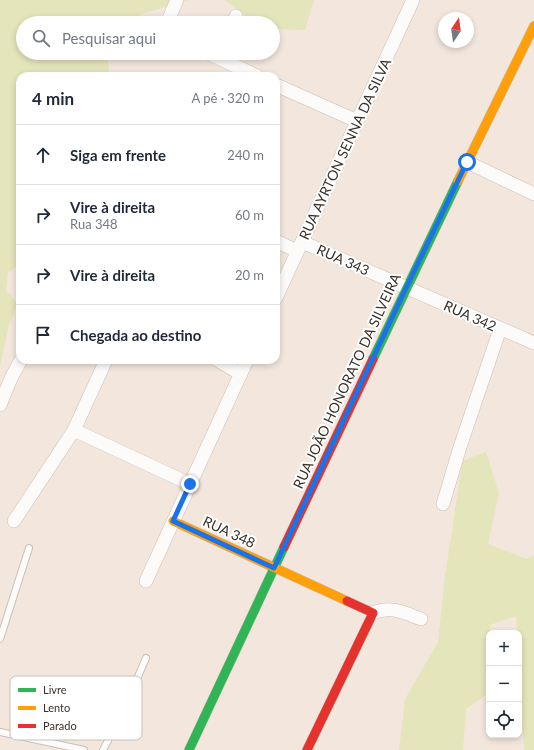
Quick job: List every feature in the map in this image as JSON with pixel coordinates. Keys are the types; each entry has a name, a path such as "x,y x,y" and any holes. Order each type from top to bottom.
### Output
{"main road":[{"name":"RUA JOÃO HONORATO DA SILVEIRA","path":"189,750 406,288 534,26"},
{"name":"RUA 348","path":"173,521 374,612"},
{"path":"307,750 374,612"}],"street":[{"path":"170,16 177,0"},
{"name":"RUA AYRTON SENNA DA SILVA","path":"280,290 413,0"},
{"path":"226,60 249,72"},
{"path":"280,87 357,121"},
{"path":"467,162 534,194"},
{"name":"RUA 343","path":"280,242 300,247 406,288"},
{"name":"RUA 342","path":"406,288 534,343"},
{"path":"443,504 460,447 500,329"},
{"path":"0,405 19,364"},
{"path":"14,521 74,430 104,364"},
{"path":"224,364 241,374"},
{"path":"146,580 245,364"},
{"path":"74,430 190,484"},
{"path":"374,612 388,609 421,619"}],"lane":[{"path":"0,639 29,548"},
{"path":"138,676 146,658"},
{"path":"0,732 10,734"},
{"path":"37,740 84,750"},
{"path":"103,750 108,740"}],"green space":[{"path":"0,0 188,0 138,16 16,16 16,60 109,60 109,72 16,72 16,267 8,272 6,290 16,302 16,309 9,325 0,366"},
{"path":"225,0 314,0 305,30 280,29 280,16 246,16"},
{"path":"486,452 499,493 488,544 527,559 534,555 534,750 524,750 522,716 522,630 517,630 516,616 490,625 491,630 486,630 486,695 466,709 463,750 399,750 405,699 438,642 445,575 462,461"}],"traffic: fast":[{"path":"373,359 458,181"},
{"path":"189,750 284,547"}],"traffic: slow":[{"path":"458,181 534,26"},
{"path":"173,521 347,601"}],"traffic: jam":[{"path":"284,547 373,359"},
{"path":"307,750 373,613 347,601"}],"route":[{"path":"190,484 173,521 274,568 467,162"}]}
